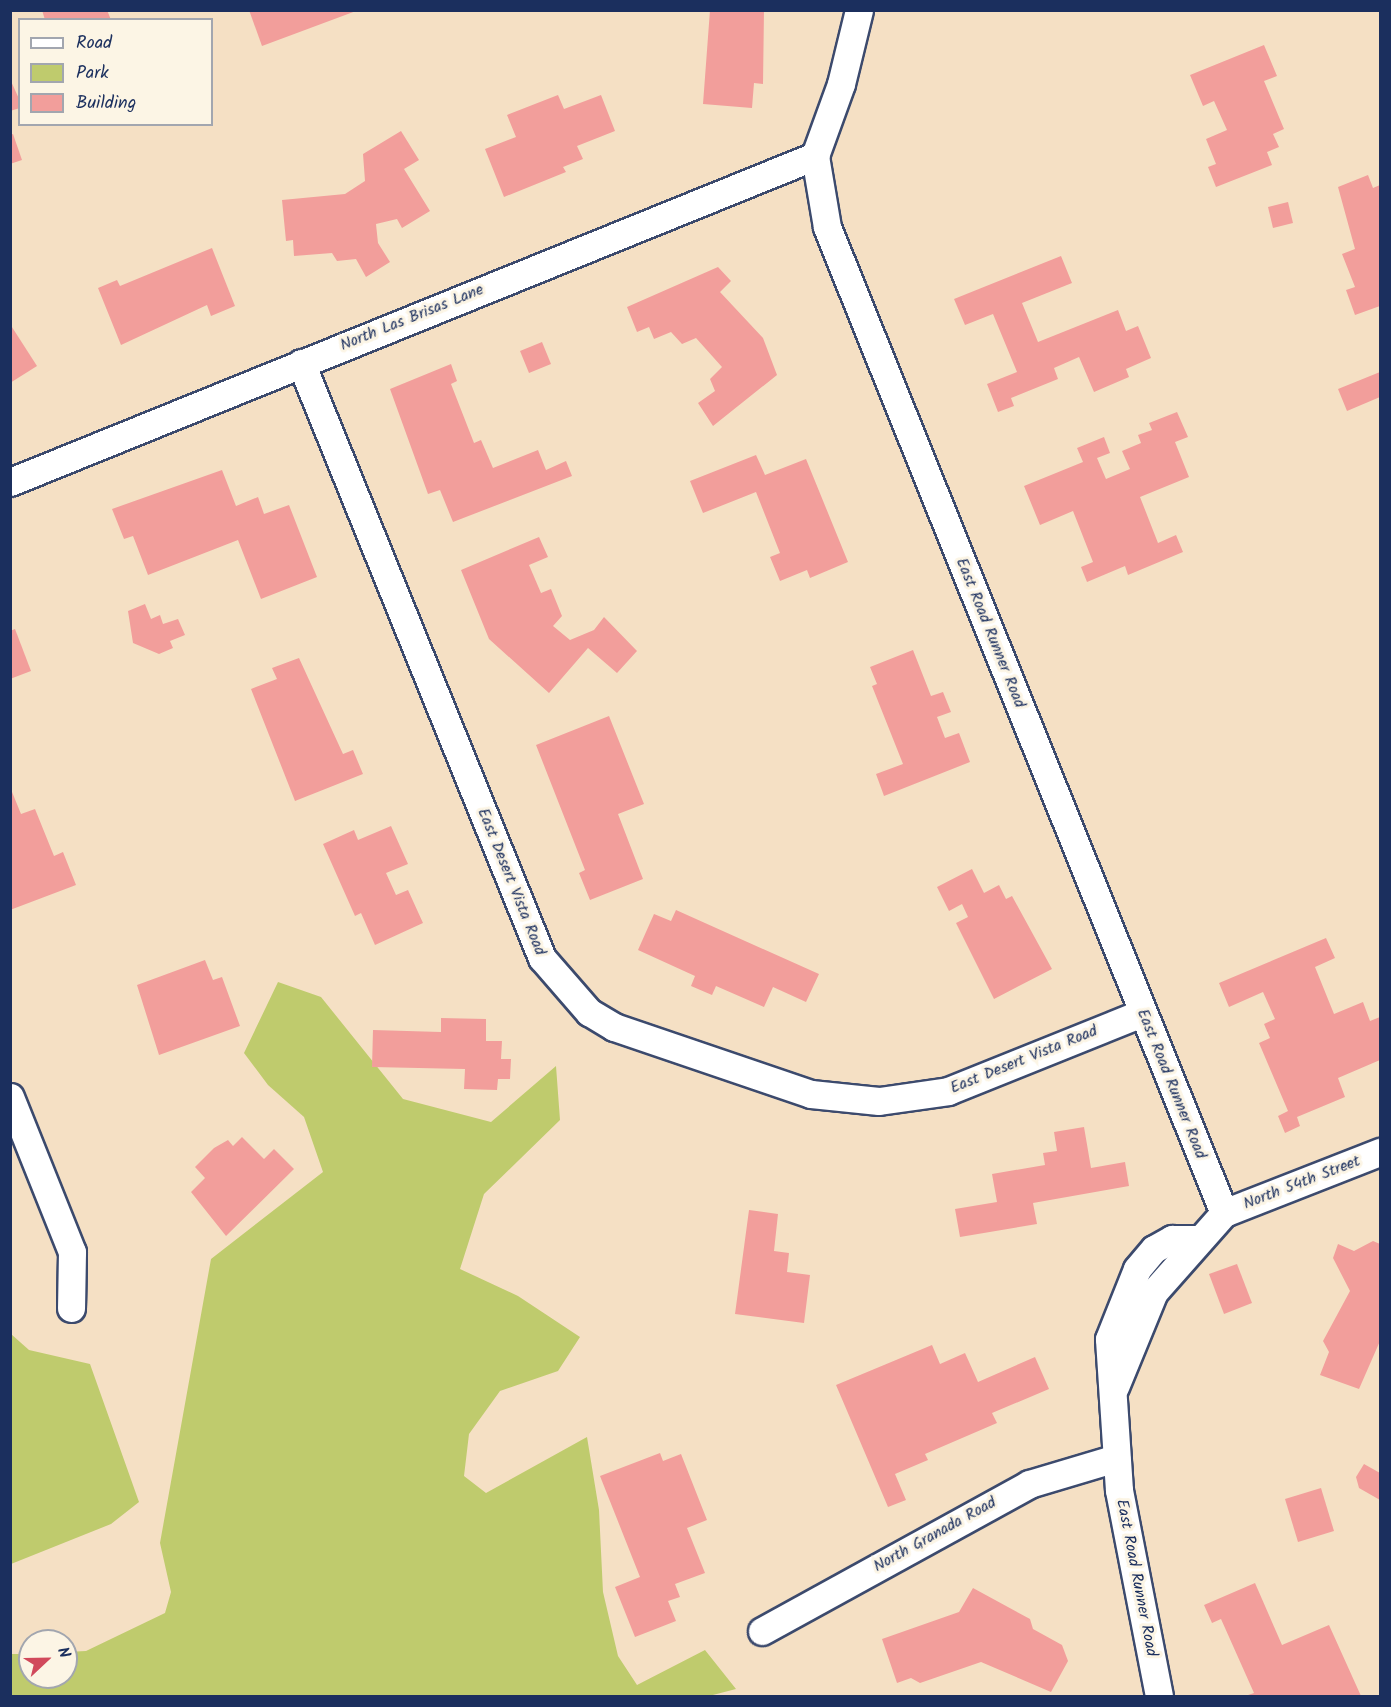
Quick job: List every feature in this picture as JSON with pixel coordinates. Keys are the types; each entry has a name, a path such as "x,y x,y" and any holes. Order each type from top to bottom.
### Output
{"street":[{"name":"East Road Runner Road","path":"859,10 841,84 815,156 827,227 1224,1213 1198,1239 1172,1239 1137,1269 1109,1339 1107,1366 1115,1387 1116,1458 1159,1696"},
{"name":"North Las Brisas Lane","path":"10,482 815,156"},
{"name":"East Desert Vista Road","path":"301,363 542,958 589,1012 614,1028 811,1094 879,1101 948,1091 1142,1012"},
{"path":"10,1097 72,1252 71,1308"},
{"name":"North 54th Street","path":"1224,1213 1380,1152"},
{"name":"North Granada Road","path":"762,1630 1029,1484 1116,1458"}],"green space":[{"path":"278,982 321,997 403,1099 491,1122 556,1066 560,1120 484,1194 460,1269 518,1296 580,1337 558,1371 500,1391 469,1434 464,1476 486,1493 587,1437 599,1510 603,1592 618,1656 637,1685 705,1650 736,1689 709,1696 11,1696 10,1654 18,1654 18,1689 78,1689 78,1651 86,1651 165,1613 171,1592 160,1543 211,1259 323,1172 304,1117 268,1085 244,1053"},
{"path":"11,1334 29,1350 90,1364 139,1502 111,1524 11,1564"}],"building":[{"path":"42,10 107,10 110,18 44,18"},
{"path":"249,10 356,10 356,11 262,46"},
{"path":"710,10 764,10 763,84 754,83 752,108 703,104"},
{"path":"1264,45 1277,76 1264,81 1284,129 1273,134 1279,147 1267,152 1272,165 1216,187 1208,167 1216,164 1206,139 1227,130 1214,101 1203,106 1190,75"},
{"path":"10,79 18,97 18,109 10,111"},
{"path":"558,95 564,109 601,95 615,131 577,146 583,159 563,167 566,172 504,197 485,149 516,137 507,115"},
{"path":"401,131 419,160 404,169 430,211 402,228 397,219 376,224 378,243 390,262 366,277 356,259 337,261 332,253 294,256 293,240 286,241 282,200 345,194 365,181 363,154"},
{"path":"13,134 22,160 10,164 10,135"},
{"path":"1368,175 1373,188 1380,185 1380,306 1355,315 1346,290 1355,287 1342,254 1355,249 1338,187"},
{"path":"1288,202 1293,223 1273,228 1268,207"},
{"path":"212,248 235,306 211,316 207,305 121,345 98,288 117,280 120,286"},
{"path":"1061,256 1072,283 1022,303 1038,342 1118,310 1126,331 1138,326 1151,358 1126,369 1129,377 1094,392 1079,357 1054,368 1058,379 1011,398 1014,406 998,412 987,384 1017,372 993,314 965,325 954,299"},
{"path":"718,267 731,281 720,292 763,338 777,375 713,426 698,403 715,391 710,379 722,367 696,338 682,344 671,332 654,339 649,327 637,332 627,307"},
{"path":"10,324 37,366 10,383"},
{"path":"542,342 551,364 529,373 520,351"},
{"path":"451,364 457,381 451,384 474,443 481,440 493,468 538,450 546,470 566,461 572,476 453,522 440,490 428,494 390,389"},
{"path":"1380,372 1380,397 1347,411 1338,389"},
{"path":"1177,412 1188,437 1175,442 1189,477 1140,497 1158,543 1176,535 1183,552 1128,575 1125,566 1087,582 1081,567 1093,562 1073,511 1040,525 1024,486 1083,462 1077,448 1104,437 1110,453 1097,458 1106,479 1130,469 1122,451 1141,443 1138,435 1152,430 1149,423"},
{"path":"756,455 765,475 806,459 848,562 810,578 807,570 780,581 770,557 780,553 756,492 703,513 690,481"},
{"path":"222,470 236,506 258,497 264,514 289,505 317,577 261,599 238,540 148,575 133,536 124,539 112,509"},
{"path":"539,537 548,557 529,565 541,593 551,589 562,616 553,626 570,640 594,630 604,617 637,651 617,673 588,648 549,693 489,639 461,570"},
{"path":"145,604 151,619 160,615 163,624 178,619 185,635 170,641 173,648 159,654 133,643 128,611"},
{"path":"15,629 31,671 10,679 10,631"},
{"path":"913,650 931,696 943,692 951,712 937,717 945,738 959,733 970,762 884,796 876,774 903,764 872,686 877,684 870,667"},
{"path":"299,658 343,754 353,750 363,774 295,801 251,689 277,679 272,668"},
{"path":"609,716 644,804 618,814 643,879 590,900 579,873 585,870 536,745"},
{"path":"10,787 21,814 35,809 54,856 63,852 76,885 10,910"},
{"path":"391,826 408,864 386,873 396,895 408,890 423,923 375,945 361,913 355,916 323,844 354,830 358,840"},
{"path":"972,869 984,893 999,885 1006,899 1012,896 1052,969 994,999 956,923 968,917 962,904 949,911 937,887"},
{"path":"676,910 819,974 806,1002 773,987 764,1007 716,986 712,995 691,986 695,976 638,950 654,914 671,921"},
{"path":"1326,938 1335,958 1315,967 1334,1014 1363,1002 1370,1021 1380,1017 1380,1060 1338,1078 1345,1097 1297,1117 1300,1126 1285,1133 1278,1116 1288,1111 1259,1043 1270,1038 1264,1024 1275,1019 1263,992 1229,1007 1219,983"},
{"path":"205,960 213,980 222,977 240,1026 159,1055 137,985"},
{"path":"441,1018 486,1019 486,1041 502,1041 501,1059 511,1059 510,1079 498,1079 497,1090 464,1089 465,1069 372,1067 373,1030 441,1032"},
{"path":"1084,1127 1091,1168 1125,1162 1129,1186 1033,1203 1037,1224 960,1237 955,1209 997,1202 992,1174 1045,1165 1043,1153 1057,1151 1054,1132"},
{"path":"242,1137 264,1159 274,1149 294,1169 226,1236 191,1192 205,1178 195,1167 214,1148 228,1140 233,1146"},
{"path":"749,1210 778,1214 774,1251 789,1253 787,1272 810,1275 804,1323 735,1314"},
{"path":"1373,1241 1380,1244 1380,1341 1359,1389 1320,1375 1329,1352 1323,1341 1350,1291 1333,1258 1338,1244 1354,1251"},
{"path":"1237,1264 1252,1303 1224,1314 1209,1274"},
{"path":"932,1345 940,1364 965,1353 978,1382 1035,1357 1049,1389 992,1413 997,1423 925,1454 928,1460 895,1474 906,1500 888,1507 836,1385"},
{"path":"660,1453 663,1461 681,1454 707,1520 687,1528 705,1573 675,1584 680,1597 668,1601 676,1621 635,1637 615,1587 640,1577 600,1476"},
{"path":"1364,1464 1380,1473 1380,1500 1359,1488 1356,1477"},
{"path":"1321,1488 1334,1531 1298,1542 1285,1499"},
{"path":"1255,1583 1282,1645 1329,1625 1361,1696 1245,1696 1254,1693 1221,1619 1212,1623 1204,1605"},
{"path":"973,1588 1030,1619 1033,1629 1062,1645 1068,1661 1051,1692 981,1662 920,1683 911,1678 897,1683 882,1639 959,1612"}]}
